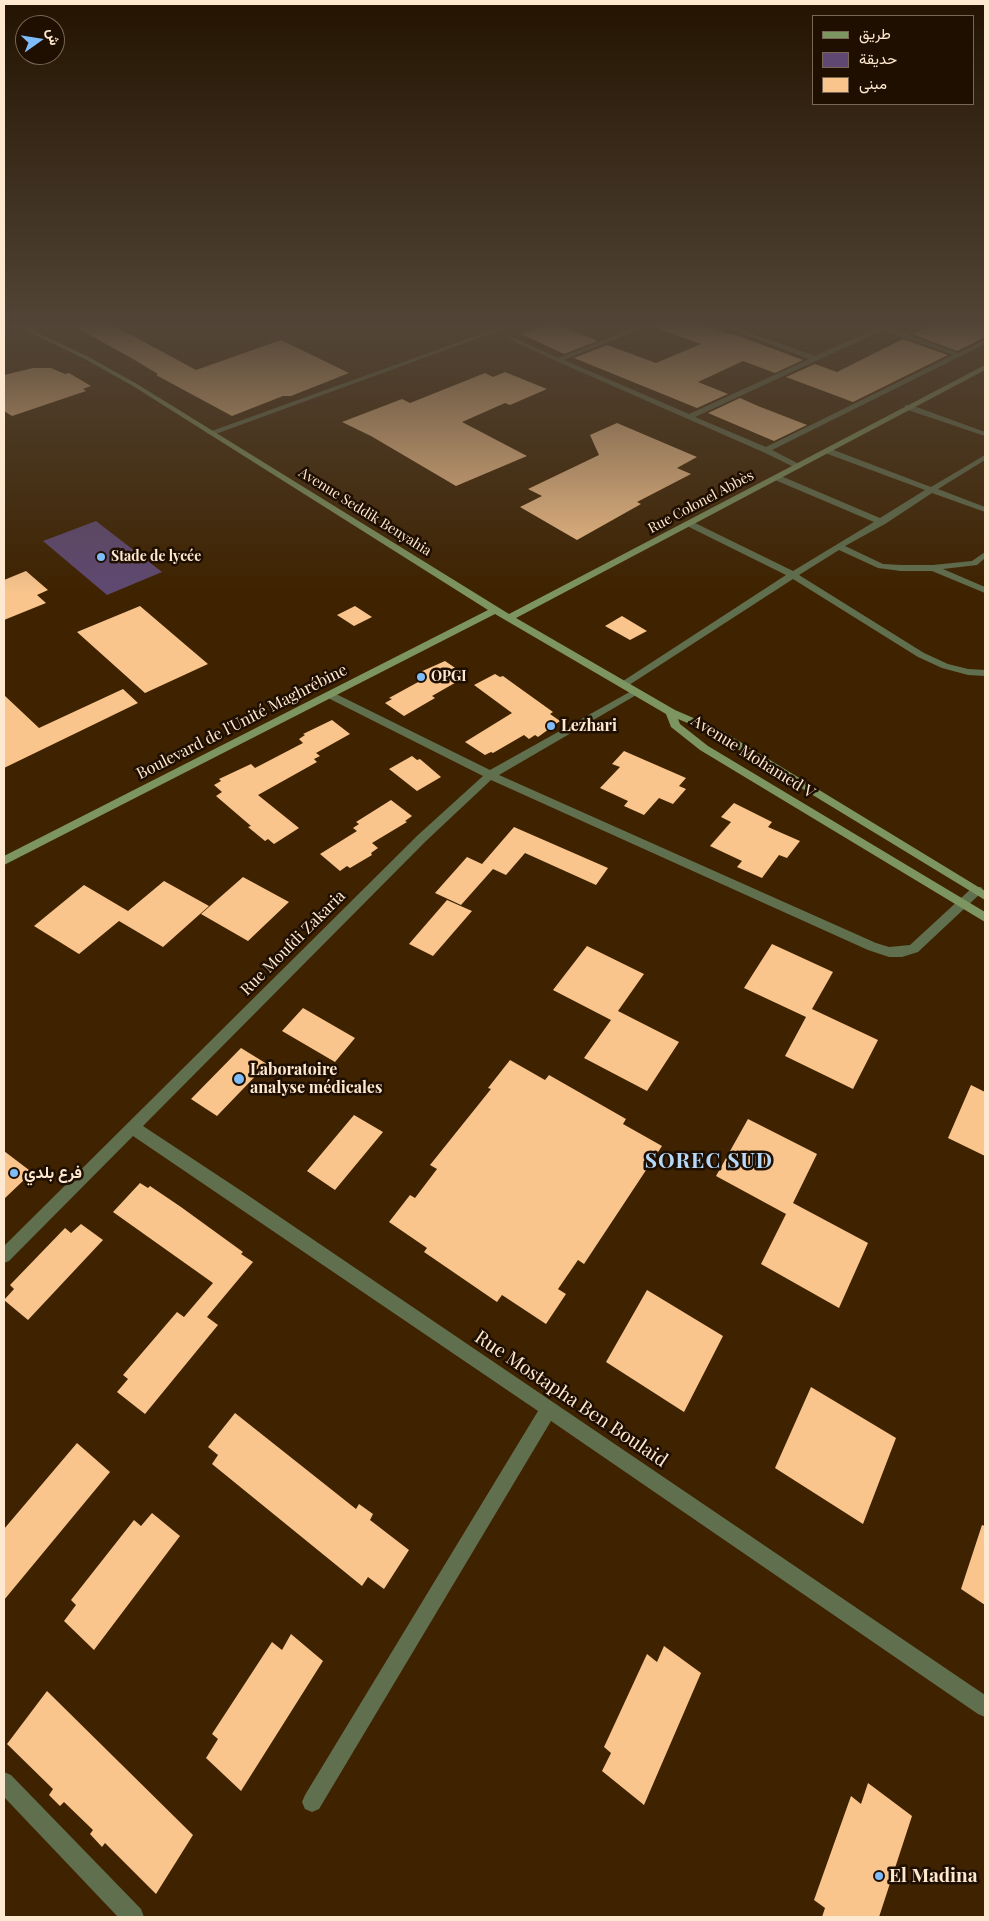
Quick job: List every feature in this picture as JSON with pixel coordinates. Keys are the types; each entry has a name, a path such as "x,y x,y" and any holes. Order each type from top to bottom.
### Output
{"street":[{"name":"Avenue Seddik Benyahia","path":"180,415 494,610 671,712"},
{"path":"210,433 261,415"},
{"path":"687,415 766,450 798,467"},
{"path":"766,450 837,415"},
{"name":"Rue Colonel Abbès","path":"509,618 778,478 894,415"},
{"path":"930,415 985,434"},
{"path":"828,451 985,510"},
{"path":"623,685 793,575 933,491 985,457"},
{"path":"778,478 882,522"},
{"path":"690,524 793,575 921,655 945,666 968,672 985,673"},
{"path":"840,547 881,566 933,568 985,564"},
{"path":"974,564 985,554"},
{"path":"933,568 985,590"},
{"name":"Boulevard de l'Unité Maghrébine","path":"4,860 494,610"},
{"name":"Rue Moufdi Zakaria","path":"4,1256 422,838 490,774 635,692"},
{"path":"330,695 490,774 872,947 896,952 914,949 963,904 981,893"},
{"name":"Avenue Mohamed V","path":"671,712 715,732 981,893"},
{"name":"Avenue Mohamed V","path":"671,712 675,726 704,748 985,918"},
{"name":"Rue Mostapha Ben Boulaid","path":"132,1127 241,1199 985,1707"},
{"path":"312,1802 548,1410"},
{"path":"4,1782 133,1917"}],"green space":[{"name":"Stade de lycée","path":"96,521 162,572 107,595 43,541"}],"building":[{"path":"361,415 479,415 462,422 527,456 456,486 371,436 342,422"},
{"path":"712,415 780,415 807,425 774,441"},
{"path":"617,423 697,457 677,468 691,474 637,502 641,504 577,540 520,507 542,496 528,489 599,455 590,435"},
{"path":"26,571 48,590 37,595 46,603 4,620 4,580"},
{"path":"140,606 208,664 145,693 77,632"},
{"path":"355,606 372,617 354,626 337,615"},
{"path":"622,616 647,631 630,640 605,626"},
{"path":"445,661 467,676 432,696 435,698 404,716 385,703 392,699 389,698 420,681 415,678 420,674 418,673"},
{"path":"495,674 500,677 503,676 553,712 550,714 560,721 538,737 535,735 529,739 524,735 493,753 485,755 465,742 512,713 474,685"},
{"path":"123,689 138,703 4,768 4,695 39,728"},
{"path":"332,720 350,734 316,753 320,756 314,759 317,762 258,795 299,828 274,844 268,839 265,841 248,827 251,826 216,796 222,792 214,785 221,781 219,779 251,764 255,768 303,743 299,739 305,735 303,734"},
{"path":"624,751 686,778 679,786 686,789 673,804 659,798 644,815 624,806 628,801 600,788 620,767 612,764"},
{"path":"412,756 417,760 420,759 441,777 417,791 389,769"},
{"path":"391,800 412,816 405,821 407,822 372,843 378,848 371,853 372,855 350,868 347,866 340,871 320,854 357,831 353,828 359,824 356,822"},
{"path":"734,803 772,822 768,827 800,841 787,858 779,855 762,878 737,867 742,861 710,846 731,822 721,817"},
{"path":"514,827 608,868 596,885 525,853 506,875 493,869 461,905 435,893 467,857 482,864"},
{"path":"243,877 289,902 248,941 201,914"},
{"path":"164,881 209,906 163,947 119,921 79,954 34,926 84,885 128,911"},
{"path":"447,900 472,911 433,956 409,944"},
{"path":"772,944 833,972 812,1009 878,1040 853,1089 785,1056 806,1017 744,988"},
{"path":"587,946 644,974 618,1011 679,1042 647,1091 584,1058 611,1020 553,990"},
{"path":"303,1008 355,1038 335,1062 282,1031"},
{"path":"241,1048 267,1064 217,1116 191,1099"},
{"path":"510,1060 545,1080 549,1075 626,1119 623,1124 662,1146 584,1264 578,1260 558,1289 566,1294 546,1324 502,1295 497,1302 424,1252 427,1248 389,1222 410,1195 415,1198 437,1169 430,1165 491,1089 488,1088"},
{"path":"971,1085 985,1092 985,1156 948,1138"},
{"path":"354,1115 383,1132 335,1190 307,1171"},
{"path":"748,1119 817,1154 793,1203 868,1243 839,1308 761,1264 786,1214 716,1176"},
{"name":"فرع بلدي","path":"4,1151 29,1170 22,1176 25,1179 4,1199"},
{"path":"140,1183 148,1188 150,1186 181,1207 243,1252 241,1254 253,1262 207,1317 218,1325 145,1414 117,1392 128,1379 123,1375 177,1312 184,1317 213,1283 113,1212"},
{"path":"81,1224 103,1240 28,1320 4,1300 14,1289 10,1285 65,1228 71,1233"},
{"path":"647,1290 723,1336 684,1412 606,1362"},
{"path":"811,1387 896,1438 863,1524 775,1468"},
{"path":"235,1413 356,1509 359,1504 373,1514 370,1520 409,1550 384,1589 368,1577 362,1586 212,1464 218,1455 208,1447"},
{"path":"77,1443 110,1472 4,1600 4,1529"},
{"path":"152,1513 180,1536 94,1650 64,1621 76,1605 71,1600 134,1520 141,1526"},
{"path":"982,1525 985,1526 985,1605 961,1589"},
{"path":"291,1634 323,1661 241,1791 206,1758 218,1739 212,1734 272,1642 282,1650"},
{"path":"664,1646 701,1673 644,1805 602,1771 611,1753 604,1747 647,1654 657,1662"},
{"path":"47,1691 193,1835 156,1894 105,1843 102,1847 90,1834 93,1830 64,1802 60,1806 49,1795 53,1789 7,1744"},
{"path":"868,1783 912,1816 879,1917 822,1917 825,1908 814,1900 851,1796 861,1804"}],"place":[{"name":"Stade de lycée","path":"101,557"},
{"name":"OPGI","path":"421,677"},
{"name":"Lezhari","path":"551,726"},
{"name":"Laboratoire analyse médicales","path":"239,1079"},
{"name":"فرع بلدي","path":"14,1173"},
{"name":"El Madina","path":"879,1876"}],"district":[{"name":"SOREC SUD","path":"709,1161"}]}
